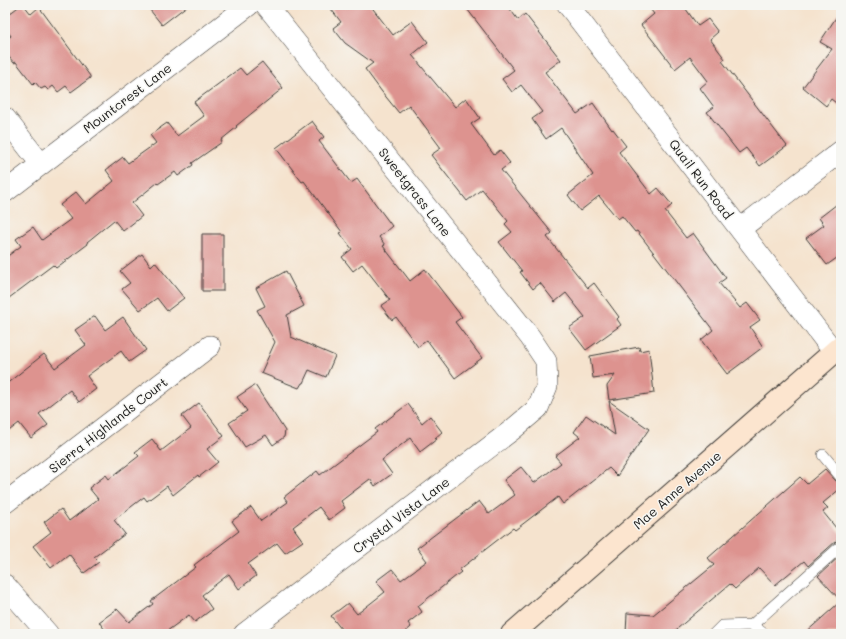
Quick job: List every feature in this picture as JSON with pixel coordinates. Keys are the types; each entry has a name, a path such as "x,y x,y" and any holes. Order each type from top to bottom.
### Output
{"main road":[{"name":"Mae Anne Avenue","path":"512,634 837,349"}],"street":[{"name":"Mountcrest Lane","path":"5,192 249,5"},
{"name":"Sweetgrass Lane","path":"266,5 530,337 546,361 547,386"},
{"name":"Quail Run Road","path":"568,5 740,229 837,349"},
{"path":"5,118 41,164"},
{"path":"740,229 841,151"},
{"name":"Sierra Highlands Court","path":"5,504 210,346"},
{"name":"Crystal Vista Lane","path":"244,634 512,430 538,408 547,386"},
{"path":"5,585 48,634"}],"lane":[{"path":"822,455 841,477"},
{"path":"752,625 841,546"},
{"path":"714,634 722,626 752,625 764,634"}],"building":[{"path":"21,5 24,5 31,14 39,7 90,78 71,92 66,86 58,92 53,86 48,90 45,87 41,89 35,82 33,84 16,62 14,63 5,52 5,41 11,36 5,28 5,17"},
{"path":"146,5 188,5 162,25"},
{"path":"328,5 370,5 393,35 412,21 428,42 412,55 455,107 466,98 480,118 471,124 494,155 500,150 510,163 501,170 552,233 547,237 588,288 594,283 619,317 617,319 621,325 586,350 569,328 585,317 566,293 555,302 540,283 533,289 520,272 522,271 499,242 512,232 505,224 508,221 482,189 467,201 431,155 441,148 409,105 399,113 382,92 365,69 373,63 345,43 333,28 341,22"},
{"path":"464,5 507,5 518,20 525,14 561,60 545,72 577,114 593,103 612,130 613,129 626,146 619,152 651,194 658,188 672,205 665,211 686,238 693,233 726,278 719,283 740,308 747,303 760,320 750,327 763,347 727,374 701,340 713,330 637,231 635,232 622,216 618,219 599,196 580,211 568,195 593,175 561,128 546,139 532,119 542,112 521,85 512,92 502,79 514,70"},
{"path":"647,5 683,5 698,26 708,19 718,32 710,39 725,59 722,61 787,146 760,166 746,148 739,153 707,112 714,107 700,88 708,81 690,57 675,69 641,25 654,14"},
{"path":"841,10 841,107 831,99 826,106 803,87 832,49 820,42"},
{"path":"262,62 283,88 236,126 237,127 221,140 222,142 192,163 193,165 178,176 175,172 158,184 157,183 132,203 142,216 123,231 114,220 87,242 88,244 56,268 53,265 5,301 5,258 21,246 16,239 33,227 42,240 71,219 60,205 76,192 86,204 114,181 106,170 123,157 128,163 156,143 150,135 167,123 177,136 204,116 194,102 240,68 246,75"},
{"path":"312,121 324,137 319,141 351,183 357,179 392,226 379,237 385,245 383,246 410,281 425,269 462,317 455,322 482,358 455,378 427,340 418,347 396,317 392,320 381,306 390,300 362,264 353,271 342,257 352,249 340,233 342,232 304,181 302,182 276,148"},
{"path":"841,201 841,255 827,265 806,238 824,225 819,218"},
{"path":"202,234 223,234 223,291 202,291"},
{"path":"142,254 151,266 155,262 184,298 167,311 157,298 140,310 122,289 130,283 120,271"},
{"path":"286,271 304,306 287,315 291,337 335,356 326,377 309,370 299,388 261,373 275,342 257,310 265,306 256,288"},
{"path":"95,316 105,330 123,317 146,350 129,362 121,351 87,376 96,389 79,402 70,390 39,414 48,425 31,438 19,423 5,434 5,385 44,354 55,368 86,345 75,330"},
{"path":"639,347 640,351 649,349 654,393 609,400 607,386 615,375 593,378 590,356"},
{"path":"255,385 285,431 284,437 273,445 266,435 245,447 229,423 247,411 237,397"},
{"path":"609,401 649,429 617,476 609,468 563,504 558,497 515,530 513,528 459,570 461,572 418,606 422,612 408,623 411,627 403,634 345,634 331,616 348,603 357,614 385,592 376,581 392,569 401,580 427,561 417,548 479,501 489,514 515,495 504,480 521,467 534,483 561,463 555,456 580,437 574,432 586,415 615,435"},
{"path":"199,403 224,436 207,449 218,462 199,477 198,475 173,495 167,486 147,501 144,497 114,520 125,534 94,557 99,562 84,573 69,554 51,568 33,546 51,532 44,522 61,509 69,521 98,499 89,488 106,475 109,479 139,456 135,452 152,439 161,451 191,428 182,416"},
{"path":"408,404 422,423 430,416 442,432 435,438 437,439 420,452 410,438 382,460 392,474 375,486 370,479 341,501 345,508 329,520 319,507 293,527 303,541 285,553 277,543 248,564 256,576 239,589 229,574 202,595 212,609 195,622 189,615 163,634 108,634 99,622 117,609 129,622 153,604 151,601 196,567 194,565 239,531 232,521 251,507 261,521 288,502 284,497 317,471 320,475 377,432 375,429"},
{"path":"825,469 836,481 841,484 841,488 823,503 828,508 823,512 841,534 841,539 836,541 808,566 804,561 775,585 759,568 735,589 730,584 671,634 626,634 627,613 653,615 714,565 708,558 800,477 807,484"},
{"path":"841,555 841,601 818,576"},
{"path":"841,601 841,634 804,634"}]}
